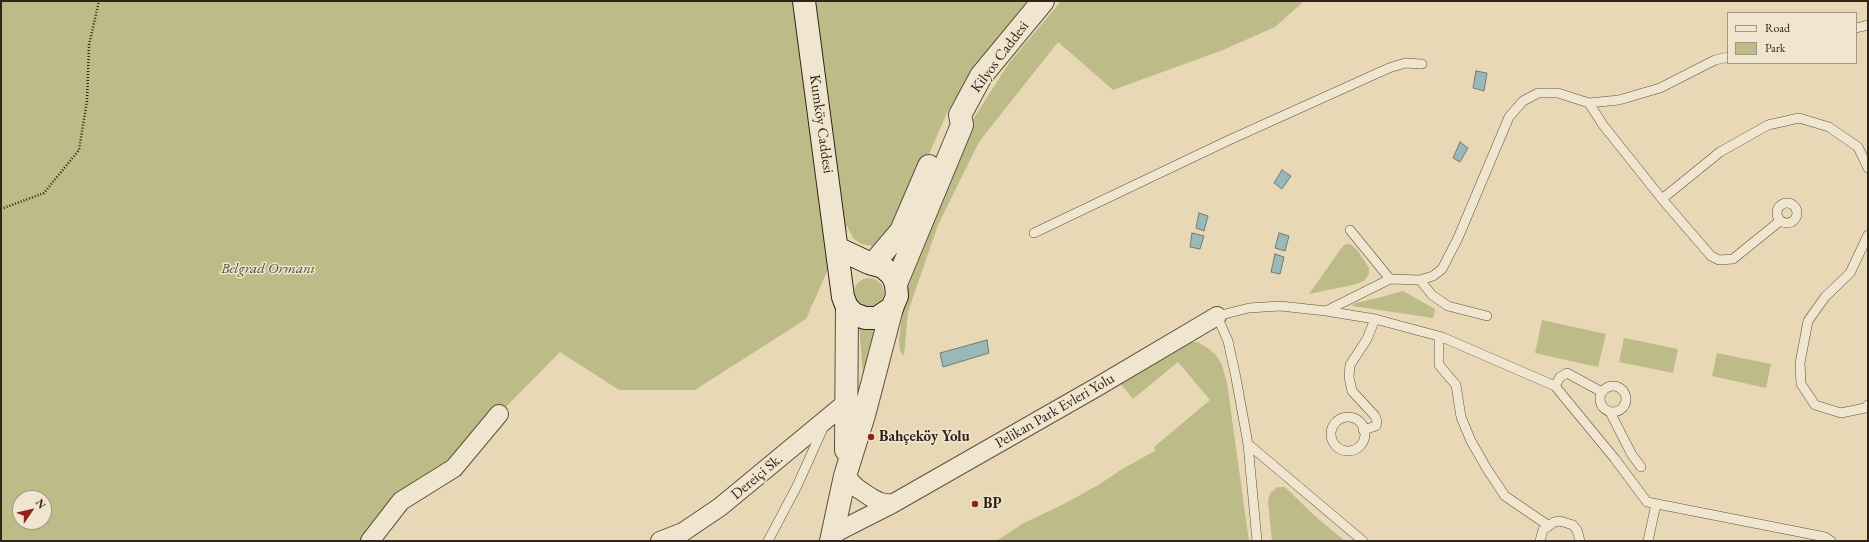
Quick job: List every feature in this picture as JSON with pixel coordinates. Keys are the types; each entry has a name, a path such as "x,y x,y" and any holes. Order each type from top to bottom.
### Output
{"street":[{"name":"Kumköy Caddesi","path":"804,1 837,248 845,297 847,402 845,476"},
{"name":"Kilyos Caddesi","path":"960,115 982,76 1043,1"},
{"path":"892,308 877,318 865,318 854,314 845,297 848,274 854,268 871,263 900,231 950,119 960,115 962,125 896,284"},
{"path":"832,538 845,476 864,415 892,308 897,296 896,284 892,275 883,267 837,248"},
{"name":"Pelikan Park Evleri Yolu","path":"832,538 1098,387 1217,316"},
{"name":"Dereiçi Sk.","path":"660,541 680,536 720,507 847,402"},
{"path":"370,541 401,501 454,468 498,414"},
{"path":"845,476 857,488 872,498 880,502 892,504"}],"lane":[{"path":"1857,28 1868,25"},
{"path":"1326,311 1390,279 1420,280 1433,276 1442,269 1458,238 1509,117 1524,101 1538,93 1558,93 1588,103 1619,100 1660,88 1715,60 1727,57"},
{"path":"1034,232 1227,141 1389,68 1405,63 1422,64"},
{"path":"1588,103 1603,125 1662,199 1711,256 1719,260 1733,259 1780,221"},
{"path":"1662,199 1720,152 1768,124 1799,118 1829,127 1858,147 1868,168"},
{"path":"1350,230 1390,279"},
{"path":"1868,235 1850,273 1825,297 1808,321 1800,362 1801,384 1815,405 1841,413 1865,408 1868,405"},
{"path":"1420,280 1432,295 1448,306 1487,316"},
{"path":"1257,541 1248,444 1228,341 1217,316 1249,308 1280,306 1326,311 1374,320 1438,336 1555,386 1615,459 1647,502 1801,537 1825,537 1831,541"},
{"path":"1363,430 1376,426 1377,421 1375,416 1352,391 1350,365 1367,339 1374,320"},
{"path":"1438,336 1439,365 1456,385 1461,417 1471,441 1487,469 1505,496 1549,526"},
{"path":"1555,386 1560,377 1567,373 1602,392"},
{"path":"1610,412 1614,412 1622,408 1625,401 1624,393 1613,386 1602,392 1600,396 1601,404 1603,408 1610,412 1632,455 1641,467"},
{"path":"768,541 807,466 826,419"},
{"path":"1248,444 1362,541"},
{"path":"1648,541 1656,504"},
{"path":"1540,541 1543,530 1554,522 1567,522 1577,530 1580,541"}],"path":[{"path":"1,208 44,193 79,150 87,101 90,45 99,1"}],"green space":[{"name":"Belgrad Ormanı","path":"1,1 1030,1 975,68 948,111 898,224 881,243 872,246 861,244 853,238 847,226 806,319 695,390 619,390 560,352 374,541 1,541"},
{"path":"1061,1 1304,1 1275,27 1223,50 1113,90 1058,42 979,142 938,225 908,312 904,356 900,351 899,341 903,306 918,253 970,124 1009,63"},
{"path":"1344,245 1352,245 1358,251 1369,268 1369,274 1365,280 1357,284 1309,294 1340,250"},
{"path":"869,278 875,279 883,287 883,299 875,307 869,308 863,307 855,299 854,293 855,287 863,279"},
{"path":"1403,291 1435,309 1433,318 1352,306 1355,303"},
{"path":"1542,320 1606,334 1598,367 1535,353"},
{"path":"859,326 879,326 863,376"},
{"path":"1624,338 1678,349 1673,373 1619,362"},
{"path":"1191,342 1198,342 1209,349 1216,355 1222,365 1227,383 1249,541 996,541 1024,523 1062,505 1155,451 1154,447 1210,400 1178,362 1133,399 1120,383"},
{"path":"1717,353 1771,364 1766,388 1712,376"},
{"path":"1278,487 1285,487 1315,516 1345,541 1272,541 1268,501 1270,493"}],"water":[{"path":"1476,71 1487,73 1484,91 1473,88"},
{"path":"1460,142 1468,148 1460,162 1453,158"},
{"path":"1282,170 1291,176 1282,189 1274,183"},
{"path":"1199,213 1208,216 1204,231 1196,228"},
{"path":"1192,233 1204,236 1200,249 1190,247"},
{"path":"1279,233 1289,236 1285,251 1275,248"},
{"path":"1275,254 1284,257 1280,274 1271,272"},
{"path":"987,340 989,353 943,367 940,353"}],"place":[{"name":"Bahçeköy Yolu","path":"871,437"},
{"name":"BP","path":"975,504"}]}
